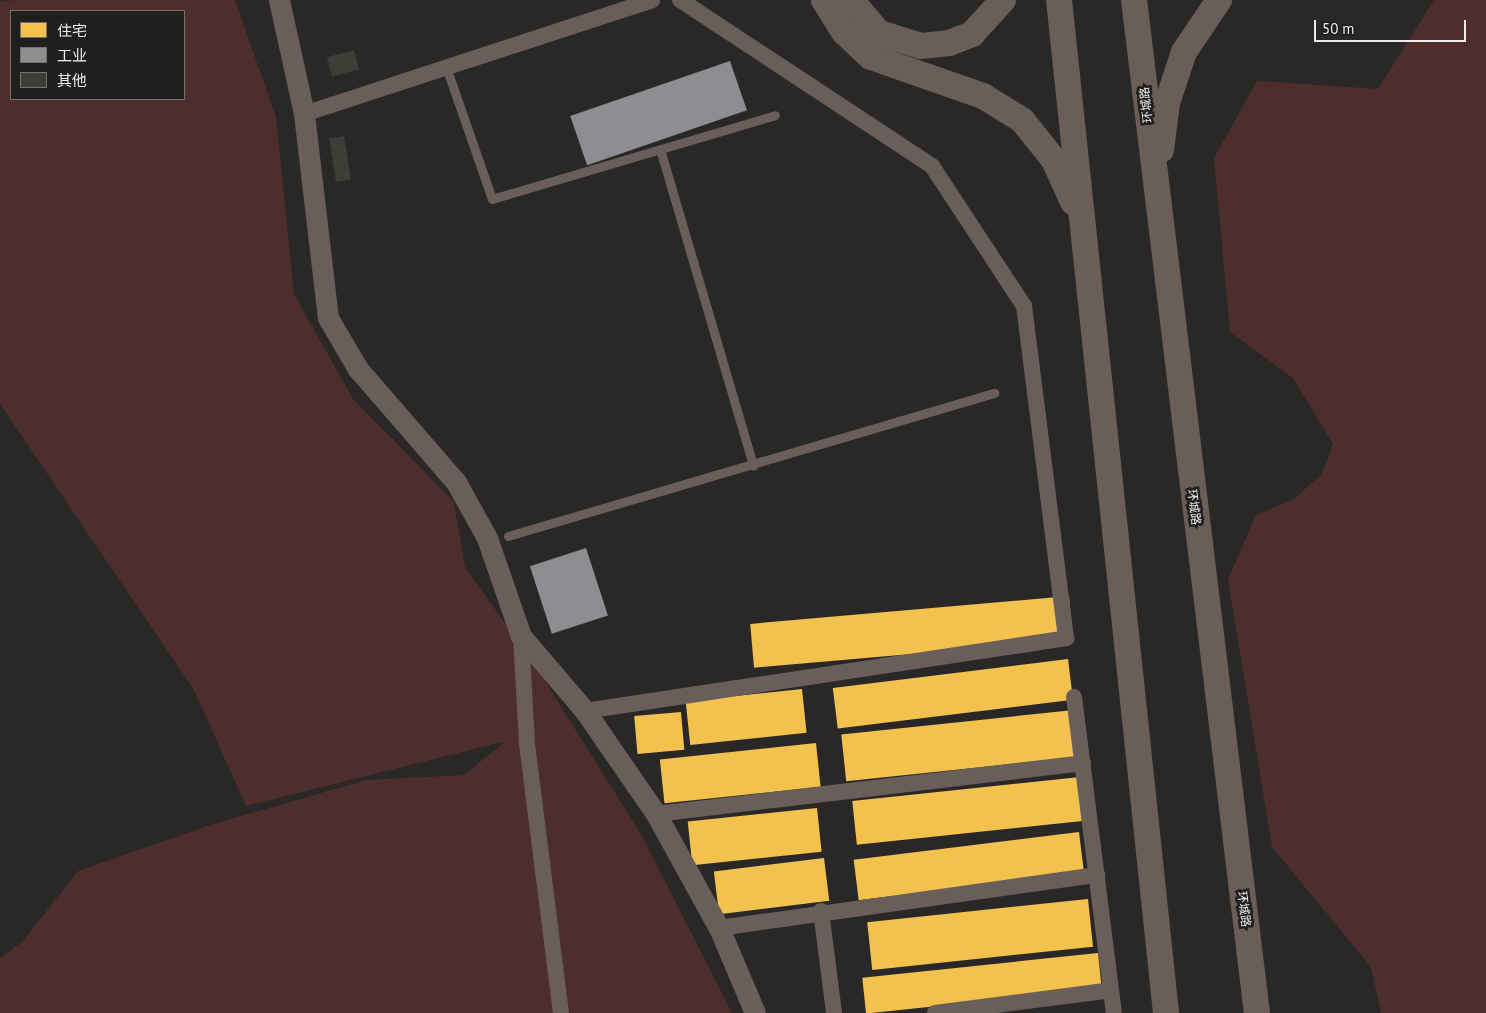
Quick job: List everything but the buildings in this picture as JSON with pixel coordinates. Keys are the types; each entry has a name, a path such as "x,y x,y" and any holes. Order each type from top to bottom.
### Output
{"main road":[{"path":"824,0 845,33 871,57 982,96 1022,120 1054,160 1084,233"},
{"path":"851,0 880,33 921,46 949,43 972,34 1003,0"},
{"path":"1059,0 1166,1013"},
{"name":"环城路","path":"1134,0 1160,236 1257,1013"},
{"path":"1157,206 1170,90 1189,41 1220,0"}],"street":[{"path":"279,0 304,114 328,318 358,369 456,482 486,538 521,636 527,744 561,1013"},
{"path":"304,114 445,64 652,0"},
{"path":"585,712 1066,638 1024,306 932,166 680,0"},
{"path":"521,636 585,712 656,814 719,928 755,1013"},
{"path":"1074,697 1114,1013"},
{"path":"656,814 1082,763"},
{"path":"719,928 821,911 1097,875"},
{"path":"821,911 834,1013"},
{"path":"935,1013 1111,990"}],"lane":[{"path":"445,64 492,199 775,115"},
{"path":"660,149 753,466"},
{"path":"508,536 753,466 994,394"}],"shaded area":[{"path":"15,0 235,0 276,117 294,294 353,399 454,502 465,567 538,670 642,836 732,1013 0,1013 0,958 22,942 78,871 207,826 366,780 464,775 506,741 246,806 194,690 0,404 0,2"},
{"path":"1434,0 1486,0 1486,1013 1381,1013 1371,967 1272,847 1228,580 1256,515 1294,499 1322,474 1333,444 1293,378 1230,332 1214,158 1257,81 1378,89"}]}
